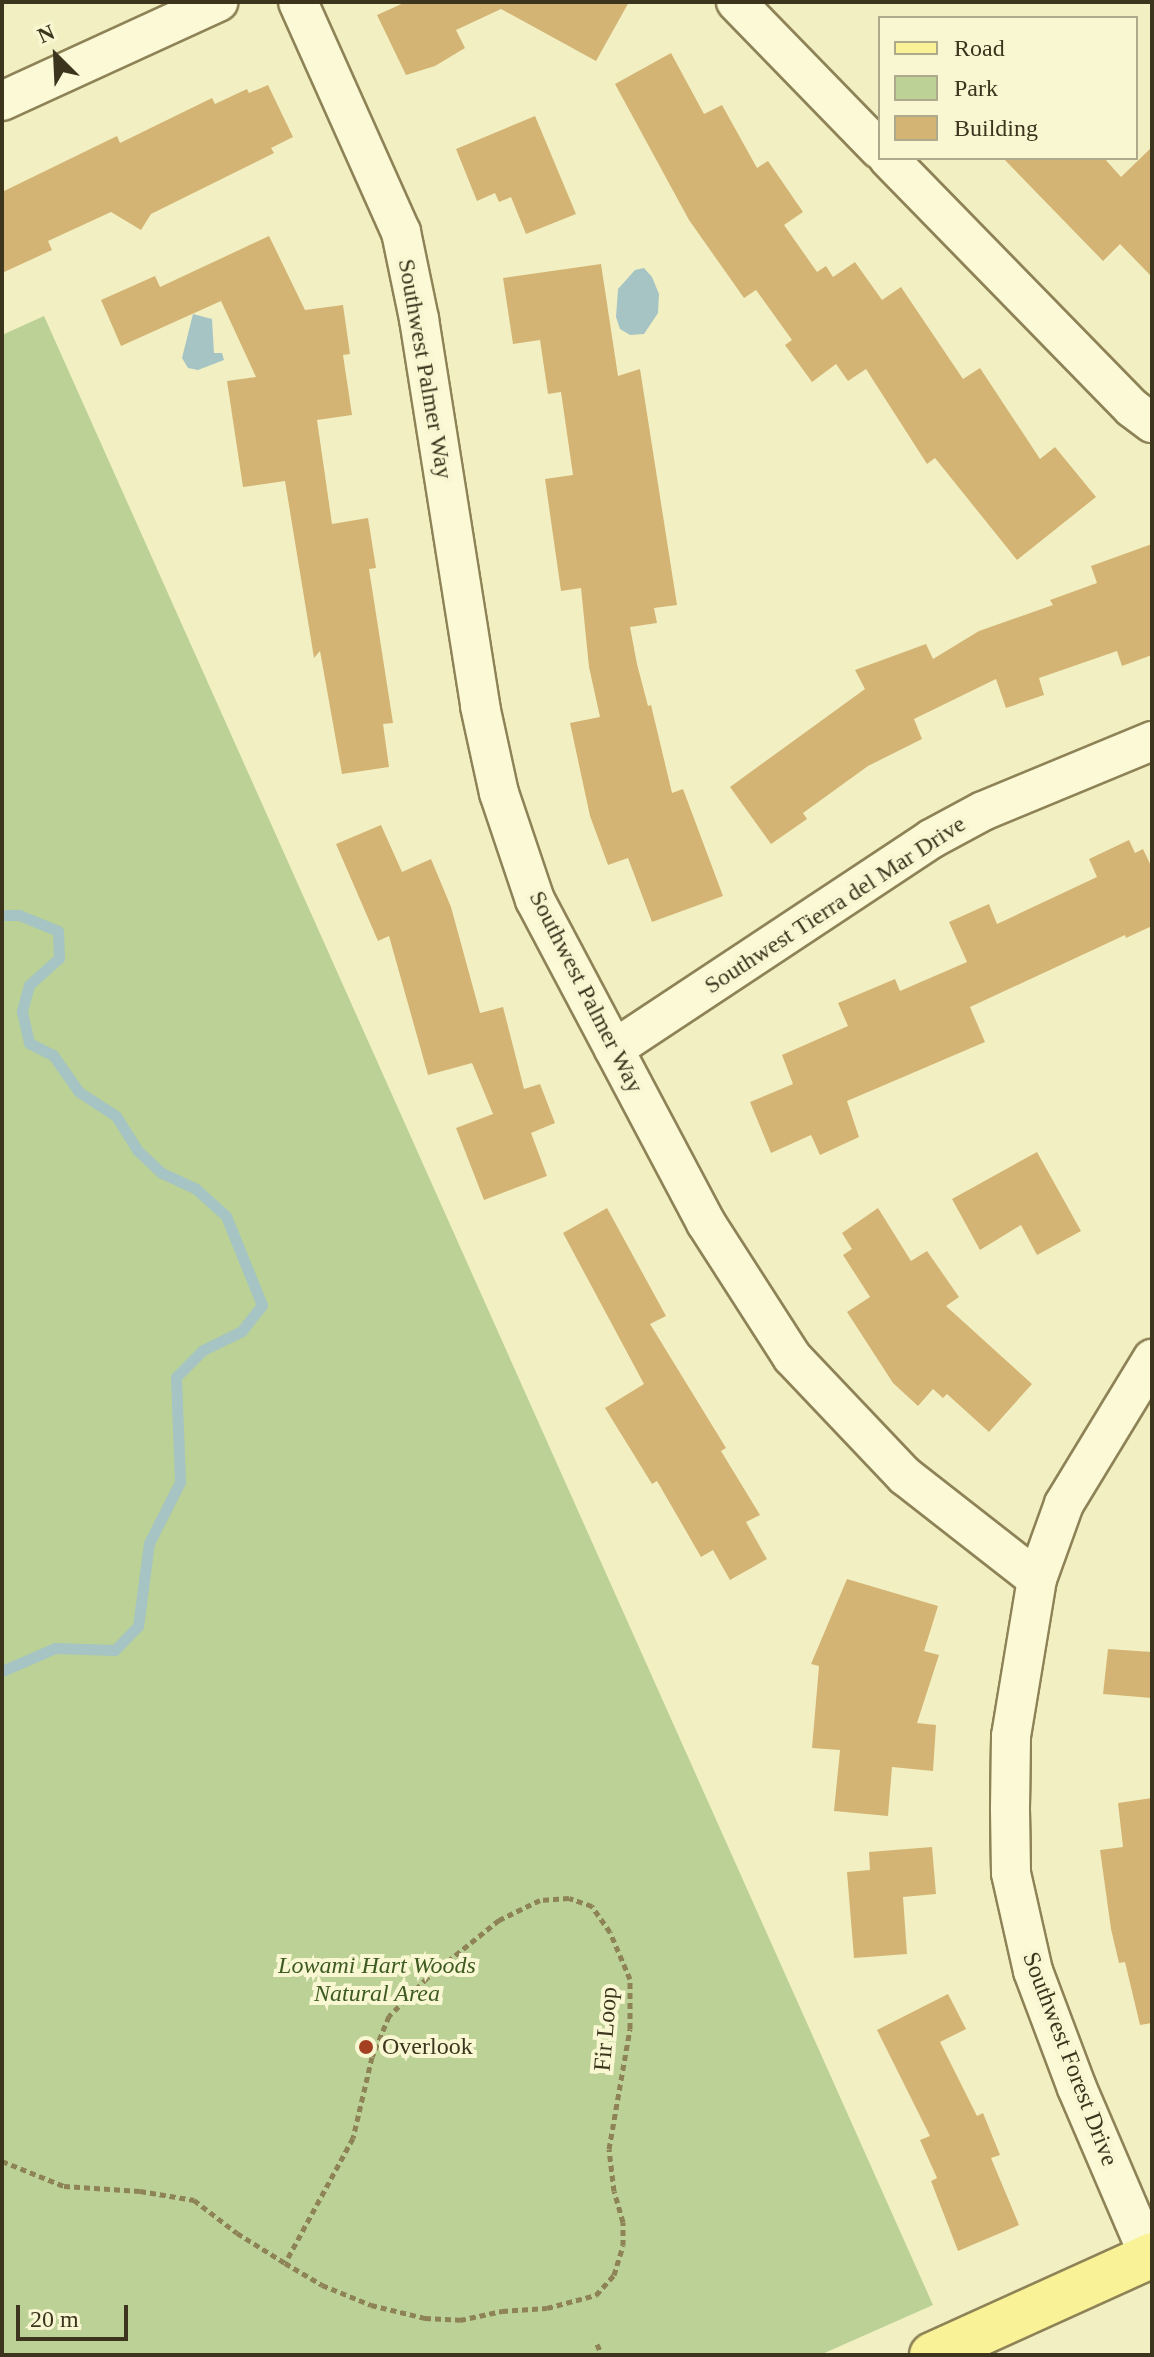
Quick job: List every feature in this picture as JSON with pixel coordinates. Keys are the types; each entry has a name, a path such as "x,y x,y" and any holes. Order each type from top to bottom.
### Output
{"main road":[{"path":"932,2355 1150,2256"}],"street":[{"path":"2,101 218,2"},
{"name":"Southwest Palmer Way","path":"298,2 401,232 419,319 480,706 499,793 535,900 706,1223 792,1357 905,1476 1037,1579"},
{"path":"736,2 878,148"},
{"path":"890,160 1132,408 1152,423"},
{"name":"Southwest Tierra del Mar Drive","path":"614,1049 931,839 983,811 1152,741"},
{"name":"Southwest Forest Drive","path":"1150,2256 1043,1999 1025,1941 1011,1873 1011,1736 1037,1579 1064,1504 1152,1359"}],"path":[{"name":"Fir Loop","path":"2,2161 64,2186 140,2191 194,2200 285,2263 322,2285 371,2305 425,2318 460,2320 502,2311 547,2308 596,2295 620,2264 623,2222 614,2191 609,2149 630,2029 630,1979 610,1932 592,1906 569,1898 540,1900 499,1920 427,1978 389,2016 372,2057 353,2138 285,2263"},
{"path":"597,2344 602,2355"}],"green space":[{"name":"Lowami Hart Woods Natural Area","path":"44,316 933,2305 820,2355 2,2355 2,335"}],"water":[{"path":"644,268 652,277 659,294 658,313 644,334 630,335 620,329 616,317 618,289 635,270"},
{"path":"193,314 212,319 214,353 222,353 224,360 198,370 188,368 182,358"}],"building":[{"path":"406,2 629,2 596,61 501,9 456,30 465,48 435,66 406,75 377,15"},
{"path":"671,53 704,114 722,105 757,168 768,161 803,212 784,225 817,272 826,266 833,277 855,262 882,300 901,287 963,379 980,368 1040,459 1055,447 1096,497 1017,560 935,458 927,464 866,369 848,381 836,364 812,382 785,345 792,340 756,290 744,298 689,220 615,84"},
{"path":"268,85 293,137 271,148 274,153 151,214 141,230 111,212 48,241 52,250 2,273 2,192 117,136 120,143 212,98 215,104 247,89 249,93"},
{"path":"535,116 576,214 526,234 511,197 499,202 495,193 477,201 456,149"},
{"path":"1152,147 1152,277 1120,244 1103,261 1005,160 1106,160 1121,177"},
{"path":"269,236 305,310 343,305 350,354 343,355 352,415 317,420 332,524 368,518 376,568 369,569 393,723 383,724 389,767 342,774 320,651 314,658 285,481 243,487 227,381 256,377 221,301 121,346 101,300 155,276 160,287"},
{"path":"601,264 618,376 640,369 677,605 654,608 657,623 630,627 637,664 648,706 651,705 672,793 683,789 723,896 652,922 628,858 608,865 590,816 570,723 600,717 589,667 581,588 561,591 545,479 573,475 561,392 548,394 540,340 513,344 503,278"},
{"path":"1152,544 1152,655 1122,666 1117,651 1039,678 1044,695 1006,708 996,679 914,719 922,739 868,766 803,813 807,819 771,844 730,787 865,689 855,670 926,644 933,659 979,631 1053,605 1050,600 1097,583 1091,566"},
{"path":"381,825 402,872 431,859 451,907 480,1013 503,1007 524,1089 540,1084 555,1123 531,1133 547,1176 484,1200 456,1128 493,1114 472,1063 428,1075 389,936 378,941 336,844"},
{"path":"1129,840 1135,853 1143,849 1152,868 1152,926 1126,938 1125,935 970,1007 985,1042 847,1101 859,1137 820,1155 811,1135 771,1153 750,1102 793,1084 782,1055 848,1026 838,1003 895,979 900,991 967,962 949,922 989,904 997,924 1097,877 1089,859"},
{"path":"1037,1152 1081,1231 1037,1255 1021,1225 980,1250 952,1199"},
{"path":"607,1208 666,1316 650,1324 726,1448 721,1451 760,1515 746,1522 767,1559 730,1580 713,1550 701,1557 657,1481 652,1484 605,1408 644,1384 563,1233"},
{"path":"878,1208 911,1261 927,1251 959,1297 946,1306 1032,1384 989,1432 947,1394 943,1398 933,1389 918,1406 893,1383 847,1312 870,1297 843,1255 852,1249 842,1233"},
{"path":"847,1579 938,1606 924,1651 939,1655 917,1723 936,1725 933,1771 892,1767 888,1816 834,1811 840,1750 812,1748 819,1666 811,1664"},
{"path":"1108,1649 1152,1652 1152,1698 1103,1694"},
{"path":"1152,1798 1152,2023 1140,2025 1125,1962 1119,1963 1111,1929 1100,1850 1123,1847 1118,1803"},
{"path":"932,1847 936,1894 903,1897 907,1954 854,1958 847,1872 870,1870 869,1852"},
{"path":"948,1994 966,2029 940,2042 977,2116 983,2113 1000,2155 991,2158 1019,2225 958,2251 931,2181 937,2178 920,2140 930,2136 877,2030"}],"waterway":[{"path":"2,915 19,915 58,931 59,958 29,985 22,1012 29,1043 53,1055 79,1092 116,1116 137,1150 162,1173 196,1189 226,1216 262,1305 242,1331 203,1350 176,1377 180,1482 149,1543 138,1626 115,1650 55,1648 2,1671"}],"place":[{"name":"Overlook","path":"366,2047"}]}
